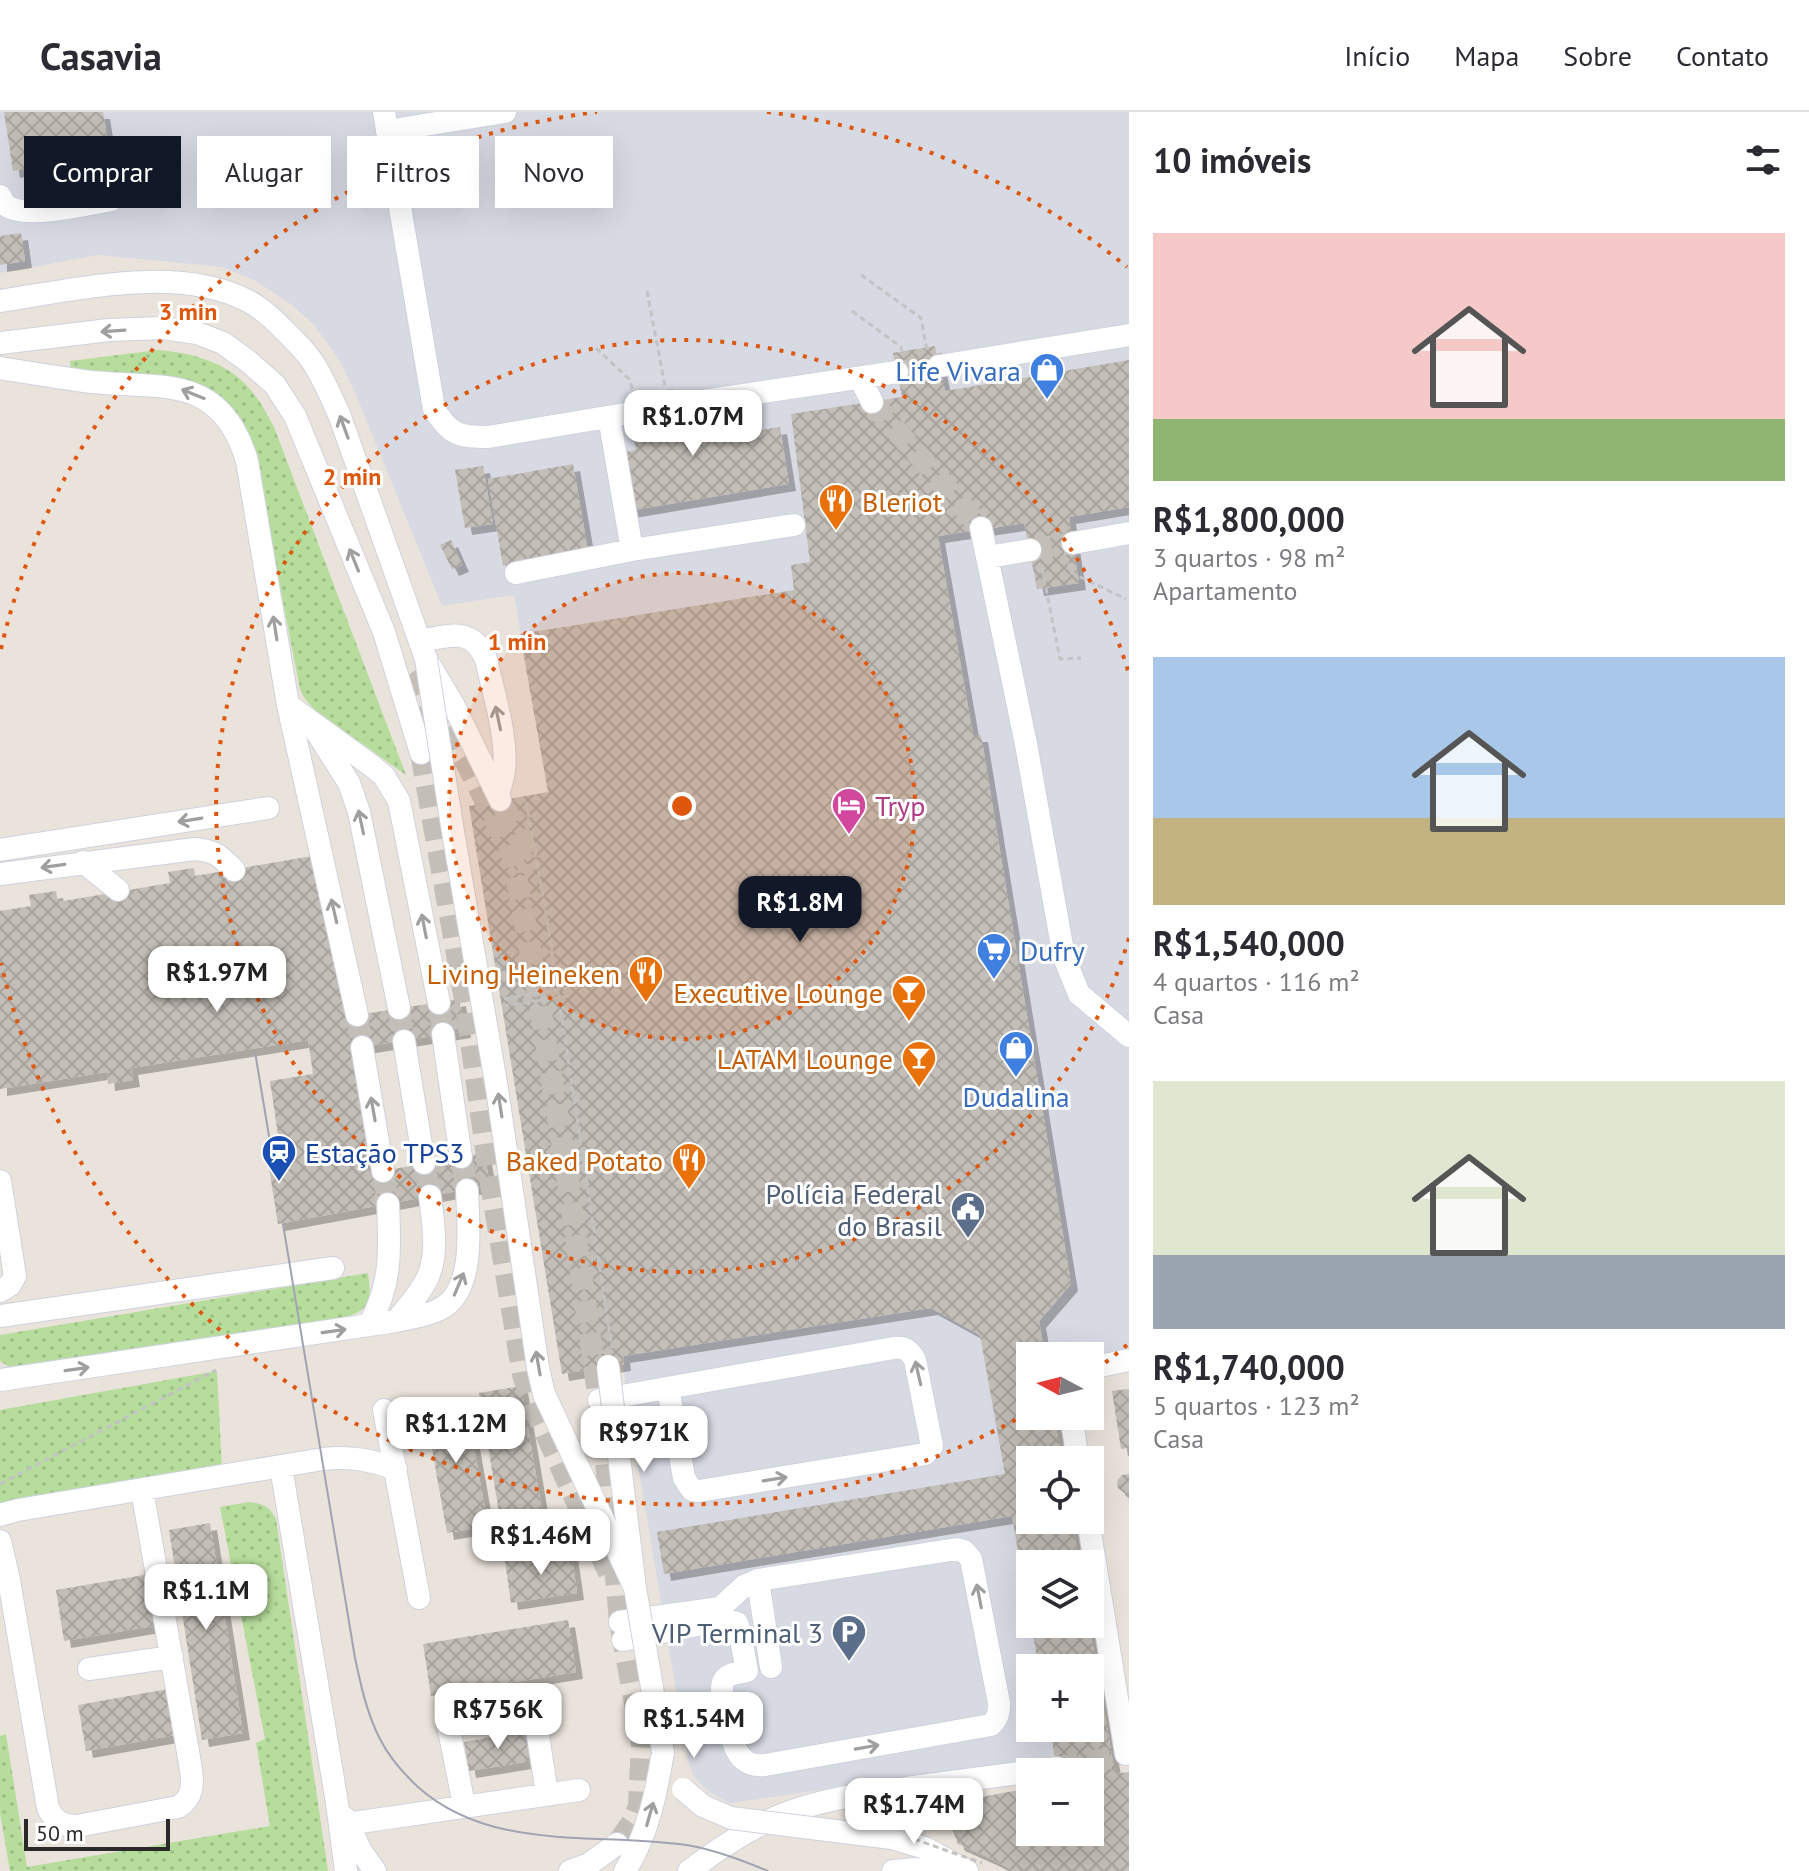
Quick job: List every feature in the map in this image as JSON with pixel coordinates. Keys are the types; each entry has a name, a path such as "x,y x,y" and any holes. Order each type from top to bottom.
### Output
{"street":[{"path":"505,112 385,122 434,409 444,426 464,437 488,437 625,410 632,550"},
{"path":"0,196 8,207 17,211 58,208"},
{"path":"0,301 142,281 203,285 250,302 292,338 312,361 339,414 423,650 499,798 505,756 482,651 467,636 452,635 423,650"},
{"path":"0,343 109,330 163,328 197,333 223,343 275,385 295,416 384,632 421,753"},
{"path":"933,360 1129,335"},
{"path":"671,398 860,378 900,366"},
{"path":"0,368 93,382 169,386 189,391 207,400 234,427 247,461 288,705 357,1015"},
{"path":"860,378 872,402"},
{"path":"516,573 632,550 794,525"},
{"path":"981,528 1026,744 1064,957 1079,994 1129,1036"},
{"path":"1070,550 1129,533"},
{"path":"988,557 1036,556"},
{"path":"384,632 408,675"},
{"path":"423,650 453,832 489,1005 536,1355 544,1394 635,1588"},
{"path":"288,705 384,776 399,801 439,1003"},
{"path":"311,723 349,783 359,812 399,1008"},
{"path":"0,850 268,808"},
{"path":"0,874 195,849 221,856 234,870"},
{"path":"83,862 118,890"},
{"path":"443,1034 461,1157"},
{"path":"404,1041 424,1163"},
{"path":"362,1047 383,1171"},
{"path":"0,1181 15,1276 10,1285 0,1291"},
{"path":"4,1375 396,1321 440,1309 454,1297 464,1279 467,1190"},
{"path":"396,1321 428,1278 434,1234 430,1196"},
{"path":"369,1325 387,1282 390,1250 388,1204"},
{"path":"0,1316 333,1268"},
{"path":"599,1400 668,1388 901,1348 911,1352 915,1360 932,1446 925,1454 692,1490 684,1478 668,1388"},
{"path":"1104,1365 1129,1360"},
{"path":"611,1363 635,1588 663,1752 683,1789 693,1800 717,1813 742,1819 892,1838 975,1867"},
{"path":"384,1410 419,1598"},
{"path":"0,1515 345,1457 377,1462 396,1469"},
{"path":"281,1467 342,1817 346,1871"},
{"path":"0,1541 48,1808 53,1817 66,1826 77,1826 178,1807 186,1802 192,1790 191,1769 142,1490"},
{"path":"1090,1534 1122,1755"},
{"path":"957,1549 964,1551 971,1559 980,1602 999,1703 996,1720 991,1725 753,1766 734,1747 721,1688 728,1675 747,1671 737,1623 726,1619 622,1631 720,1608 744,1586 758,1580 957,1549"},
{"path":"758,1580 771,1667"},
{"path":"89,1669 172,1657"},
{"path":"533,1705 547,1793"},
{"path":"447,1720 464,1805"},
{"path":"625,1871 637,1852 649,1820 663,1752"},
{"path":"689,1871 721,1847 784,1814 869,1793 1016,1773"},
{"path":"342,1817 579,1790"},
{"path":"342,1817 375,1871"},
{"path":"570,1871 589,1864 617,1844"},
{"path":"893,1871 937,1871"}],"path":[{"path":"861,275 921,318 933,360"},
{"path":"647,291 671,398"},
{"path":"852,311 901,347 900,366"},
{"path":"596,348 630,380 625,410"},
{"path":"1070,550 1070,572 1126,599"},
{"path":"1036,556 1060,659 1081,658"},
{"path":"526,802 585,1165 611,1363"},
{"path":"489,1005 567,988"},
{"path":"489,1005 568,996"},
{"path":"574,1101 583,1100"},
{"path":"510,1169 593,1156"},
{"path":"566,1168 594,1164"},
{"path":"0,1484 220,1369 217,1348"},
{"path":"910,1838 975,1867"}],"shaded area":[{"path":"0,112 1129,112 1129,1351 1104,1355 1104,1342 1016,1342 1016,1430 1057,1430 1059,1446 1016,1446 1016,1534 1074,1534 1077,1550 1016,1550 1016,1638 1091,1638 1094,1654 1016,1654 1016,1742 1104,1742 1104,1713 1109,1743 1039,1758 1016,1758 1016,1762 730,1803 709,1792 694,1777 688,1760 626,1395 623,1356 537,794 548,791 514,595 442,606 340,361 314,325 292,305 256,281 223,267 98,255 0,273"}],"green space":[{"path":"158,350 198,357 223,367 245,383 265,410 406,775 315,710 300,689 251,437 236,413 198,384 175,378 71,370 70,361"},
{"path":"368,1273 370,1292 367,1304 340,1320 13,1369 0,1361 0,1335"},
{"path":"217,1371 222,1470 0,1505 0,1410"},
{"path":"249,1502 266,1506 276,1519 328,1871 10,1871 0,1813 0,1736 6,1734 27,1867 270,1826 256,1743 265,1739 220,1507"}],"building":[{"path":"4,112 103,112 107,136 24,136 24,169 13,171"},
{"path":"21,233 25,261 0,265 0,236"},
{"path":"935,346 945,391 1129,360 1129,507 1069,517 1079,583 1037,589 1024,523 938,536 973,735 981,735 1071,1284 1039,1321 1043,1342 1016,1342 1016,1430 1057,1430 1059,1446 1016,1446 1016,1534 1074,1534 1077,1550 1018,1550 1012,1516 664,1574 657,1532 1005,1474 980,1335 931,1308 623,1356 624,1364 562,1374 469,806 548,792 520,634 794,590 791,565 810,562 791,414 902,397 893,353"},
{"path":"673,389 681,443 780,427 789,484 628,511 619,453 636,450 627,396"},
{"path":"573,464 588,551 503,566 488,479"},
{"path":"483,466 493,524 465,528 455,470"},
{"path":"451,540 462,565 452,569 440,545"},
{"path":"318,855 345,1017 459,999 464,1031 350,1049 371,1173 484,1153 490,1185 278,1224 265,1143 279,1141 270,1081 313,1074 308,1040 131,1068 133,1080 108,1084 107,1072 0,1089 0,911 31,906 29,895 56,891 58,902 170,883 168,872 194,868 195,876"},
{"path":"521,1386 543,1517 501,1524 479,1393"},
{"path":"1129,1389 1129,1448 1121,1449 1112,1391"},
{"path":"465,1397 488,1526 447,1533 424,1404"},
{"path":"1129,1474 1129,1492 1124,1493 1118,1488 1117,1481 1122,1475"},
{"path":"210,1523 243,1733 202,1740 169,1530"},
{"path":"571,1551 577,1593 511,1603 505,1561"},
{"path":"150,1574 159,1625 64,1641 56,1590"},
{"path":"568,1620 576,1672 431,1696 423,1644"},
{"path":"1034,1638 1091,1638 1094,1654 1036,1654"},
{"path":"168,1689 176,1735 86,1751 78,1705"},
{"path":"1104,1711 1115,1774 1129,1772 1129,1871 1014,1871 958,1844 943,1804 1016,1791 1016,1846 1104,1846 1104,1758 1055,1758 1052,1742 1104,1742"},
{"path":"527,1731 531,1761 469,1771 464,1742"}],"tunnel":[{"path":"897,372 939,366"},
{"path":"872,402 981,528"},
{"path":"631,413 675,405"},
{"path":"1030,550 1073,543"},
{"path":"408,675 467,764 512,854 538,993 599,1400 620,1622 642,1741 639,1806 617,1844"},
{"path":"421,753 466,1005 490,1178 523,1375 537,1414 609,1573"},
{"path":"502,804 523,841 529,871"},
{"path":"439,1003 443,1034"},
{"path":"399,1008 404,1041"},
{"path":"357,1015 362,1047"},
{"path":"461,1157 467,1190"},
{"path":"424,1163 430,1196"},
{"path":"383,1171 388,1204"},
{"path":"1104,1759 1110,1758"}],"tram line":[{"path":"255,1052 270,1142"},
{"path":"283,1224 355,1658 371,1720 392,1759 418,1787 448,1808 480,1822 549,1836 692,1846 768,1871"}],"place":[{"name":"Life Vivara","path":"1047,401"},
{"name":"Bleriot","path":"836,532"},
{"name":"Tryp","path":"849,836"},
{"name":"Dufry","path":"994,981"},
{"name":"Living Heineken","path":"646,1004"},
{"name":"Executive Lounge","path":"909,1023"},
{"name":"Dudalina","path":"1016,1079"},
{"name":"LATAM Lounge","path":"919,1089"},
{"name":"Estação TPS3","path":"279,1183"},
{"name":"Baked Potato","path":"689,1191"},
{"name":"Polícia Federal do Brasil","path":"968,1240"},
{"name":"VIP Terminal 3","path":"849,1663"}]}
